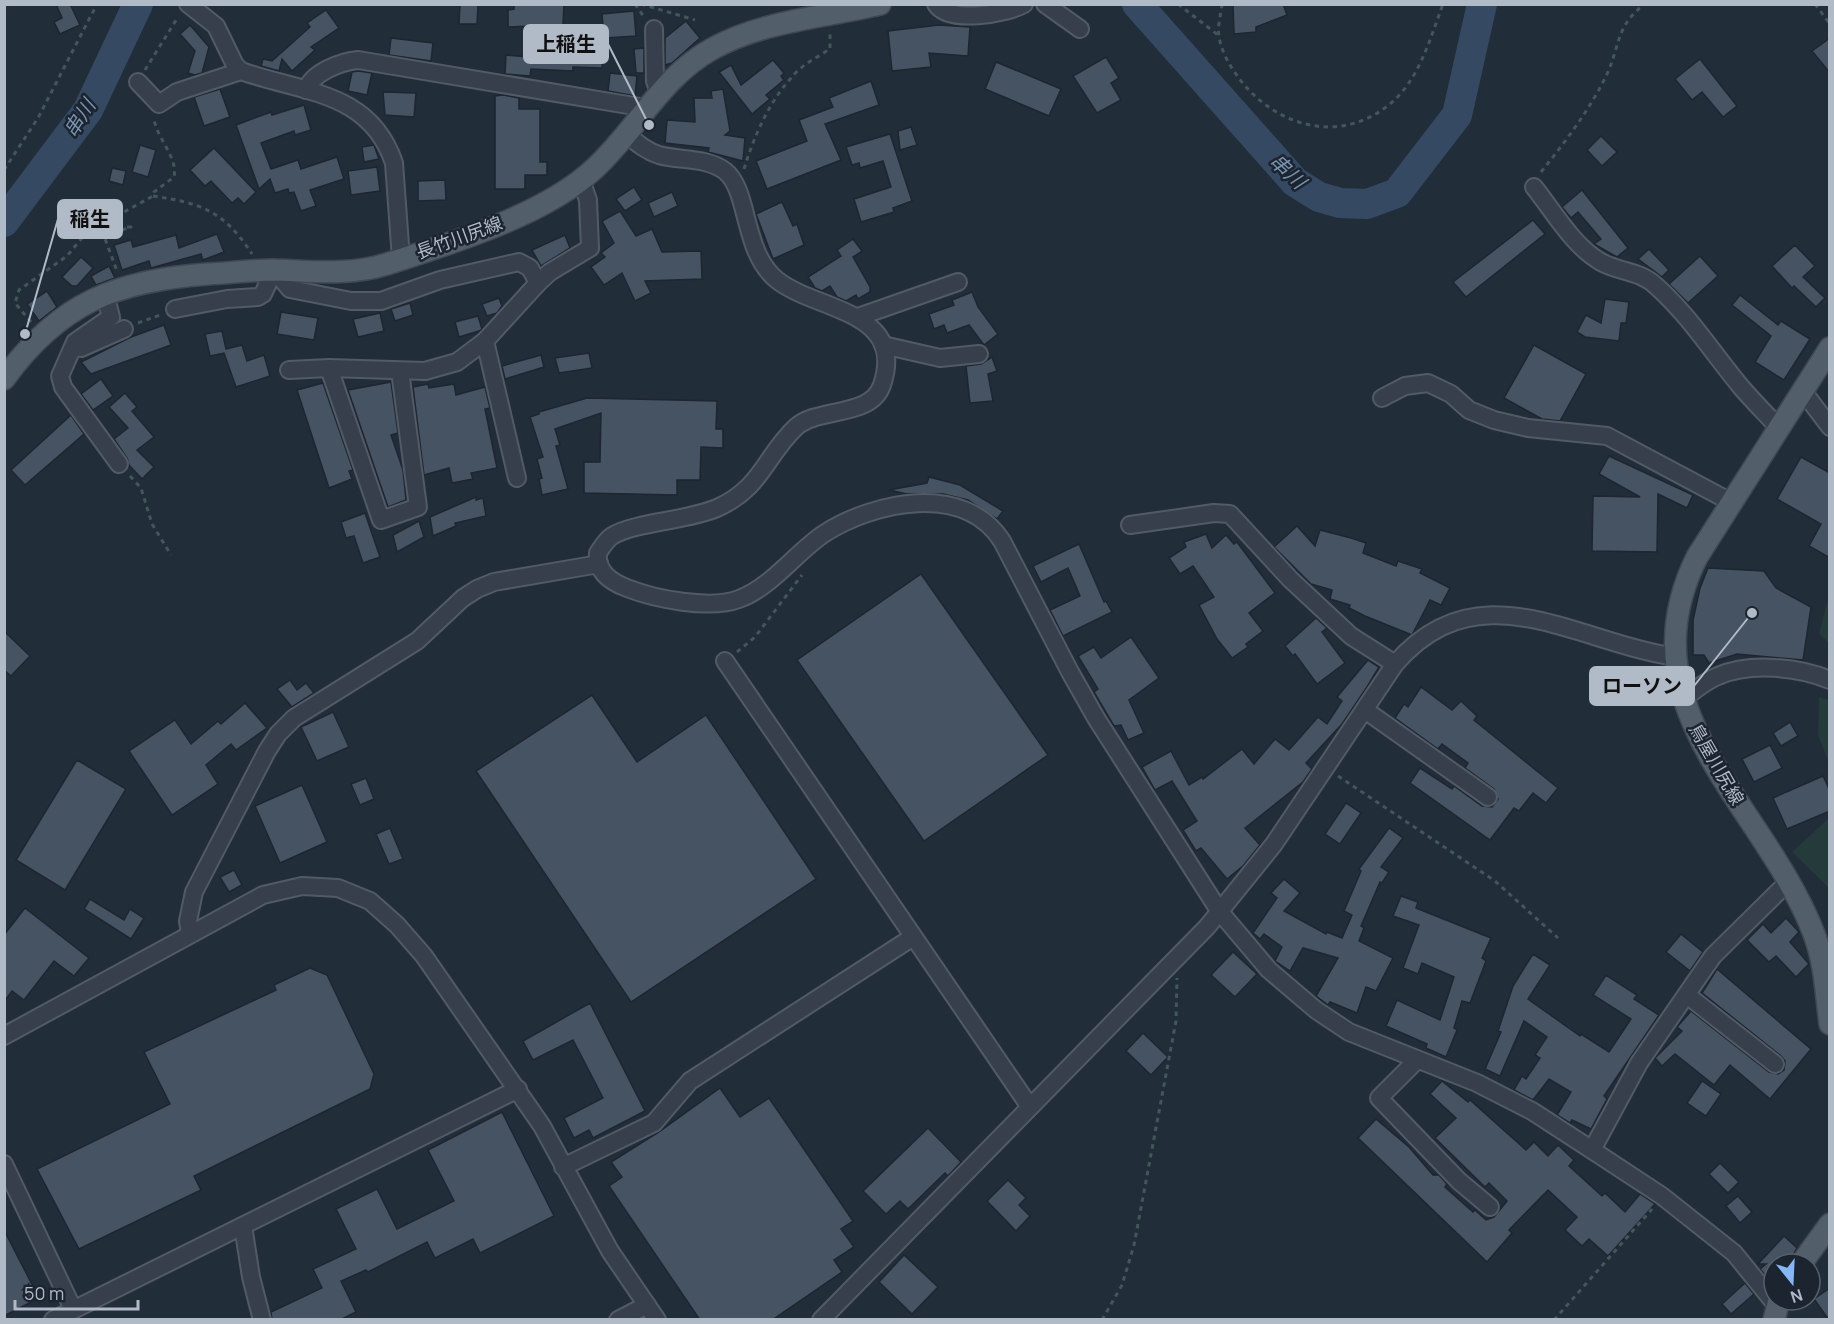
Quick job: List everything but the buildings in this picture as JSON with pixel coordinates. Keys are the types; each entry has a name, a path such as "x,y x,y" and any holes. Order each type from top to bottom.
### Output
{"main road":[{"name":"長竹川尻線","path":"4,379 42,335 76,309 114,290 173,277 274,270 344,272 367,269 401,259 527,212 554,199 581,180 603,160 652,100 691,63 720,44 758,31 880,4"},
{"name":"鳥屋川尻線","path":"1830,348 1697,557 1685,587 1680,611 1676,657 1683,699 1701,743 1809,924 1818,949 1830,1024"},
{"path":"1811,1252 1830,1224"}],"street":[{"path":"936,4 948,13 993,15 1024,4"},
{"path":"1046,4 1080,29"},
{"path":"184,8 216,26 235,65 241,71 348,104 361,112 381,134 394,163 401,259"},
{"path":"306,90 309,81 335,66 358,60 652,100 655,81 654,29"},
{"path":"138,82 159,104 177,92 241,71"},
{"path":"625,133 643,147 661,155 717,166 728,173 734,183 755,251 764,268 791,289 868,323 883,345 885,372 882,387 867,402 805,420 795,428 756,482 720,507 696,516 613,536 598,553 598,564 607,577 616,584 652,597 678,601 731,602 754,591 824,534 870,511 892,507 942,504 976,516 1002,541 1082,695 1220,912 1269,970 1322,1014 1359,1037 1498,1093 1592,1150 1662,1196 1734,1253 1762,1289"},
{"path":"289,370 329,368 425,371 458,362 485,341 550,272 590,248 588,200 581,180"},
{"path":"1534,187 1562,224 1591,255 1615,269 1644,276 1654,284 1695,325 1741,387 1778,427"},
{"path":"175,309 227,299 258,297 263,294 274,270 290,289 351,301 381,301 441,280 519,262 530,268 538,283"},
{"path":"858,317 958,282"},
{"path":"114,290 111,317 75,342 60,376 63,387 119,464"},
{"path":"71,353 124,329"},
{"path":"485,341 517,478"},
{"path":"883,345 940,358 979,354"},
{"path":"329,368 381,520 418,507 400,372"},
{"path":"1382,398 1405,386 1428,383 1451,394 1469,410 1494,420 1528,428 1606,436 1731,502"},
{"path":"1802,390 1830,427"},
{"path":"1130,525 1214,513 1230,514 1290,579 1351,636 1395,664"},
{"path":"190,933 188,921 194,892 267,751 278,734 294,718 417,641 463,598 477,589 494,582 598,564"},
{"path":"821,1320 1220,912 1261,861 1395,664 1415,643 1443,625 1467,616 1492,613 1521,617 1643,652 1676,657"},
{"path":"725,661 1030,1107"},
{"path":"1683,699 1717,676 1739,669 1790,670 1830,680"},
{"path":"1365,710 1488,797"},
{"path":"1592,1150 1638,1063 1713,956 1787,884"},
{"path":"4,1036 248,902 282,889 313,885 348,891 380,909 405,933 518,1089 542,1126 610,1251 657,1320"},
{"path":"563,1167 654,1123 690,1081 913,937"},
{"path":"1687,995 1775,1064"},
{"path":"1417,1060 1379,1098 1459,1181 1490,1208"},
{"path":"53,1320 518,1089"},
{"path":"4,1164 74,1309"},
{"path":"243,1226 251,1276 262,1320"},
{"path":"618,1320 647,1305"}],"path":[{"path":"4,170 38,118 97,4"},
{"path":"641,4 695,20"},
{"path":"1178,4 1218,35"},
{"path":"1222,4 1218,35 1231,67 1268,109 1289,119 1317,126 1342,126 1367,118 1390,104 1409,83 1425,53 1443,4"},
{"path":"1534,187 1537,177 1574,130 1608,71 1618,38 1630,15 1645,4"},
{"path":"1815,4 1830,24"},
{"path":"138,82 184,8"},
{"path":"734,183 744,169 761,124 792,75 830,48 831,16"},
{"path":"42,335 15,303 16,294 68,256 86,233 153,196 154,192 169,183 175,171 154,122 159,104"},
{"path":"153,196 186,201 212,210 229,224 248,248"},
{"path":"99,226 101,228 131,227 104,236 114,290"},
{"path":"124,329 175,309"},
{"path":"119,464 141,488 152,524 171,555"},
{"path":"725,661 755,637 805,571"},
{"path":"1325,768 1495,881 1558,938"},
{"path":"1102,1320 1122,1285 1134,1245 1176,1021 1179,983 1173,962"},
{"path":"1554,1320 1662,1196"}],"green space":[{"path":"1829,595 1829,643 1819,634"},
{"path":"1819,697 1829,700 1829,763 1818,735"},
{"path":"1829,818 1829,888 1792,852"}],"waterway":[{"name":"串川","path":"4,222 88,110 138,4"},
{"name":"串川","path":"1137,4 1295,182 1319,197 1340,203 1367,204 1397,193 1457,115 1482,4"}],"place":[{"name":"上稲生","path":"649,125"},
{"name":"稲生","path":"25,334"},
{"name":"ローソン","path":"1752,613"}]}
